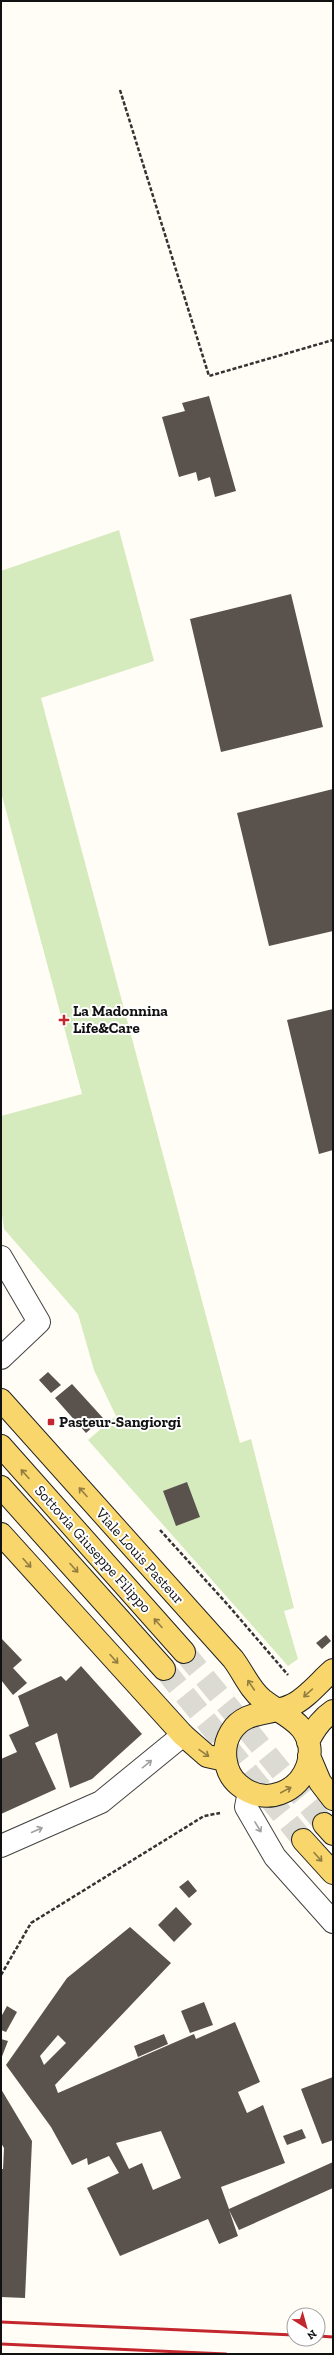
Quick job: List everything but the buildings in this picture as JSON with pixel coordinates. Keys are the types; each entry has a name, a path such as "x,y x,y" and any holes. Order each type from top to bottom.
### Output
{"main road":[{"name":"Viale Louis Pasteur","path":"1,1400 233,1659 262,1700 280,1710"},
{"name":"Sottovia Giuseppe Filippo","path":"1,1446 184,1652"},
{"name":"Sottovia Giuseppe Filippo","path":"1,1487 164,1669"},
{"path":"1,1534 183,1735 207,1756 225,1760"},
{"path":"333,1670 293,1705 280,1710 251,1715 239,1722 230,1733 226,1746 225,1760 229,1773 247,1799 276,1795 288,1790 299,1782 306,1770 313,1730 320,1721 333,1711"},
{"path":"280,1710 302,1729 320,1782 333,1799"},
{"path":"304,1840 333,1873"}],"street":[{"path":"1,1257 39,1322 1,1358"},
{"path":"1,1846 101,1802 183,1735"},
{"path":"247,1799 275,1857 333,1922"}],"path":[{"path":"120,90 209,376 333,340"},
{"path":"160,1530 228,1605 305,1696"},
{"path":"1,1975 31,1923 204,1816 247,1799"}],"green space":[{"name":"La Madonnina Life&Care","path":"119,530 154,661 41,698 240,1443 251,1439 294,1608 284,1611 298,1659 288,1666 88,1440 116,1416 94,1370 78,1314 4,1229 1,1206 1,1116 82,1094 1,792 1,571"}],"tunnel":[{"path":"184,1652 324,1824"},
{"path":"164,1669 303,1840"}],"railway":[{"path":"1,2322 286,2335"},
{"path":"326,2337 333,2337"},
{"path":"1,2344 226,2354"}],"place":[{"name":"La Madonnina Life&Care","path":"64,1020"},
{"name":"Pasteur-Sangiorgi","path":"51,1422"}]}
